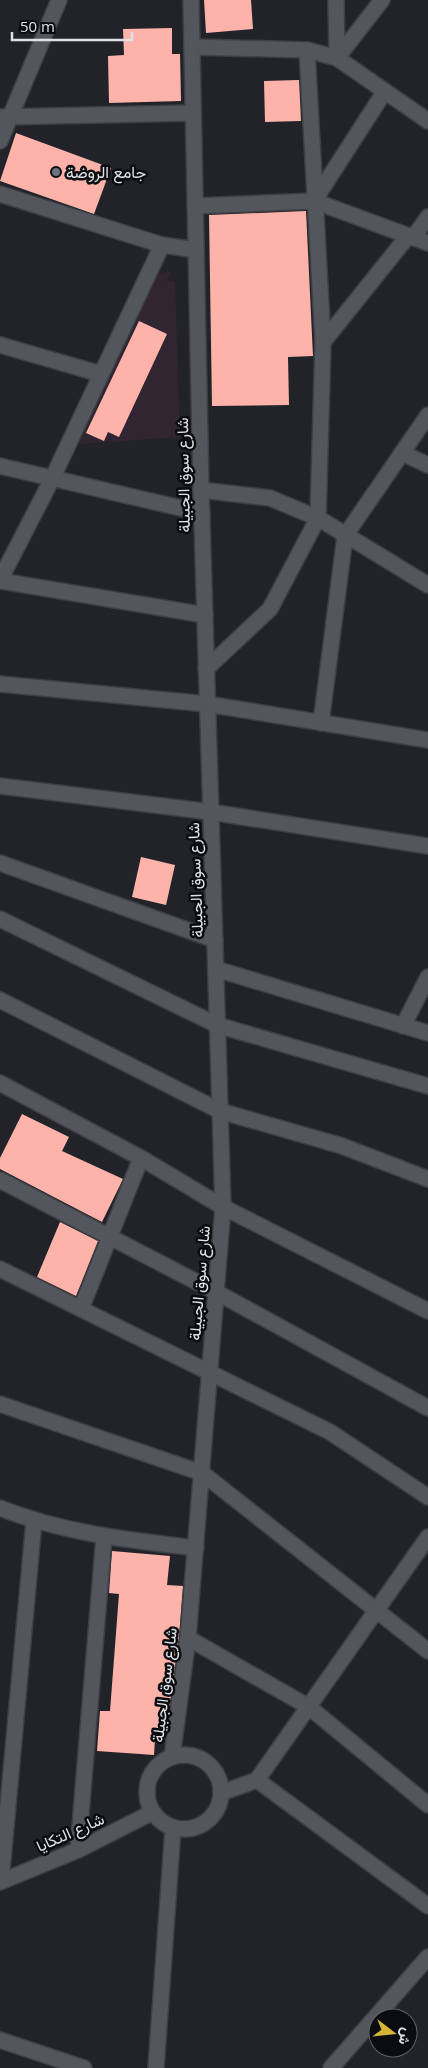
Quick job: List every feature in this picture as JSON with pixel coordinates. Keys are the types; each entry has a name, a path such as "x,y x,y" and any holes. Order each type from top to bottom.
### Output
{"street":[{"path":"0,141 5,117 59,0"},
{"name":"شارع سوق الجبيلة","path":"172,1757 188,1638 223,1208 201,490 191,0"},
{"path":"336,0 338,58"},
{"path":"338,58 382,0"},
{"path":"192,47 307,50 338,58 428,121"},
{"path":"206,669 270,609 318,518 323,342 307,50"},
{"path":"314,201 385,91"},
{"path":"5,117 193,113"},
{"path":"0,194 162,245 196,250"},
{"path":"195,206 314,201 428,243"},
{"path":"323,342 428,218"},
{"path":"162,245 52,479 0,581 205,615"},
{"path":"0,345 101,374"},
{"path":"321,723 345,536 428,415"},
{"path":"402,453 428,464"},
{"path":"0,466 202,513"},
{"path":"201,490 270,498 318,518 428,585"},
{"path":"0,684 207,704 428,740"},
{"path":"0,786 211,812 428,846"},
{"path":"0,864 215,940"},
{"path":"0,919 218,1025 428,1086"},
{"path":"216,968 428,1033"},
{"path":"403,1026 428,977"},
{"path":"0,1000 220,1110 342,1146 428,1179"},
{"path":"0,1083 141,1158 223,1208 428,1311"},
{"path":"81,1308 141,1158"},
{"path":"0,1180 216,1292 428,1408"},
{"path":"0,1269 210,1371 330,1432 428,1497"},
{"path":"0,1404 202,1473 428,1651"},
{"path":"0,1508 34,1521 104,1537 196,1548"},
{"path":"1,1882 34,1521"},
{"path":"78,1850 104,1537"},
{"path":"221,1792 257,1780 428,1537"},
{"path":"188,1638 309,1707 428,1805"},
{"path":"190,1756 208,1764 216,1774 221,1792 219,1805 210,1819 200,1826 186,1829 174,1828 162,1822 153,1812 149,1801 148,1789 151,1776 159,1766 172,1757 190,1756"},
{"path":"257,1780 428,1906"},
{"name":"شارع التكايا","path":"1,1882 78,1850 153,1812"},
{"path":"156,2068 174,1828"},
{"path":"331,2068 428,1957"},
{"path":"0,2040 84,2068"}],"shaded area":[{"path":"170,271 167,281 175,282 180,437 79,444 157,274"}],"building":[{"path":"204,0 251,0 253,29 206,33"},
{"path":"172,28 172,54 180,54 181,101 109,103 108,56 124,55 123,29"},
{"path":"299,80 301,121 265,122 264,81"},
{"name":"جامع الروضة","path":"16,133 111,168 94,214 0,181"},
{"path":"306,211 313,356 288,357 289,405 212,406 209,215"},
{"path":"139,321 167,334 119,437 108,432 104,441 86,433"},
{"path":"141,857 175,865 166,905 132,897"},
{"path":"22,1114 69,1137 62,1151 123,1179 102,1222 0,1169 0,1158"},
{"path":"60,1222 98,1241 76,1296 37,1277"},
{"path":"112,1551 170,1556 167,1585 183,1586 179,1637 165,1740 155,1739 154,1755 97,1751 100,1711 110,1711 119,1594 109,1593"}],"place":[{"name":"جامع الروضة","path":"56,172"}]}
